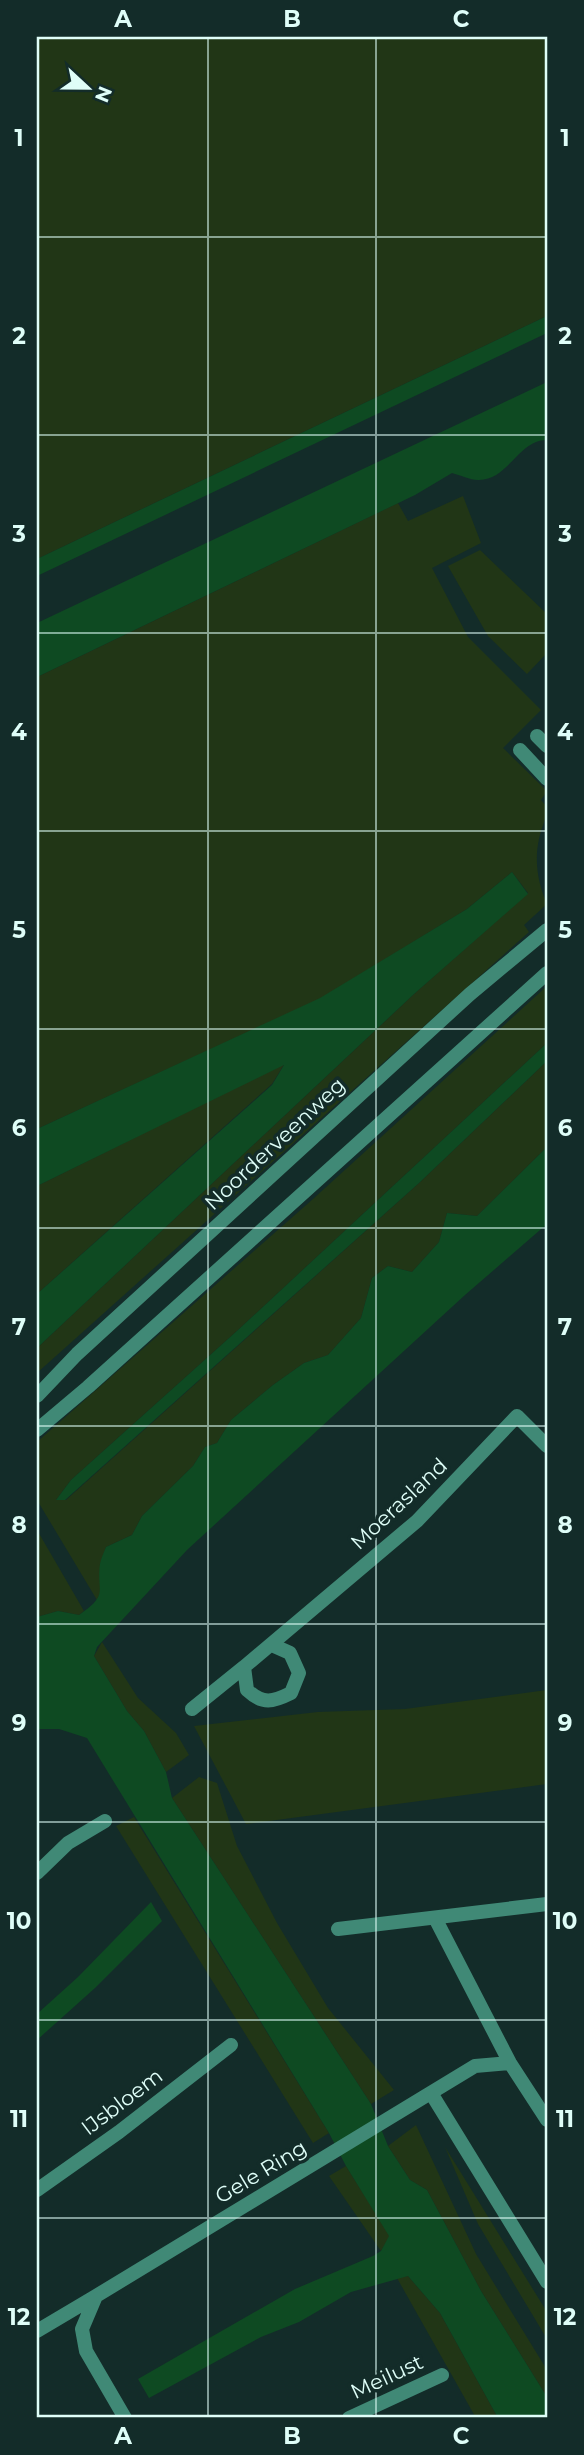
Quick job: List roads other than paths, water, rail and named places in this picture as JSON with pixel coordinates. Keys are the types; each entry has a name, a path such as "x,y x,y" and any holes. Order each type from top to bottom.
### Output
{"street":[{"path":"520,750 547,779"},
{"name":"Noorderveenweg","path":"37,1396 77,1354 460,1003 547,930"},
{"path":"37,1430 547,973"},
{"name":"Moerasland","path":"192,1709 418,1521 517,1416 547,1446"},
{"path":"244,1667 247,1690 256,1698 274,1702 291,1693 299,1673 290,1653 272,1645"},
{"path":"37,1872 68,1843 105,1821"},
{"path":"338,1929 547,1904"},
{"path":"435,1918 510,2063 547,2120"},
{"name":"IJsbloem","path":"37,2190 119,2132 232,2045"},
{"name":"Gele Ring","path":"37,2331 475,2066 510,2063"},
{"path":"432,2093 547,2282"},
{"path":"96,2296 82,2329 86,2351 125,2418"},
{"name":"Meilust","path":"349,2418 443,2375"}]}
